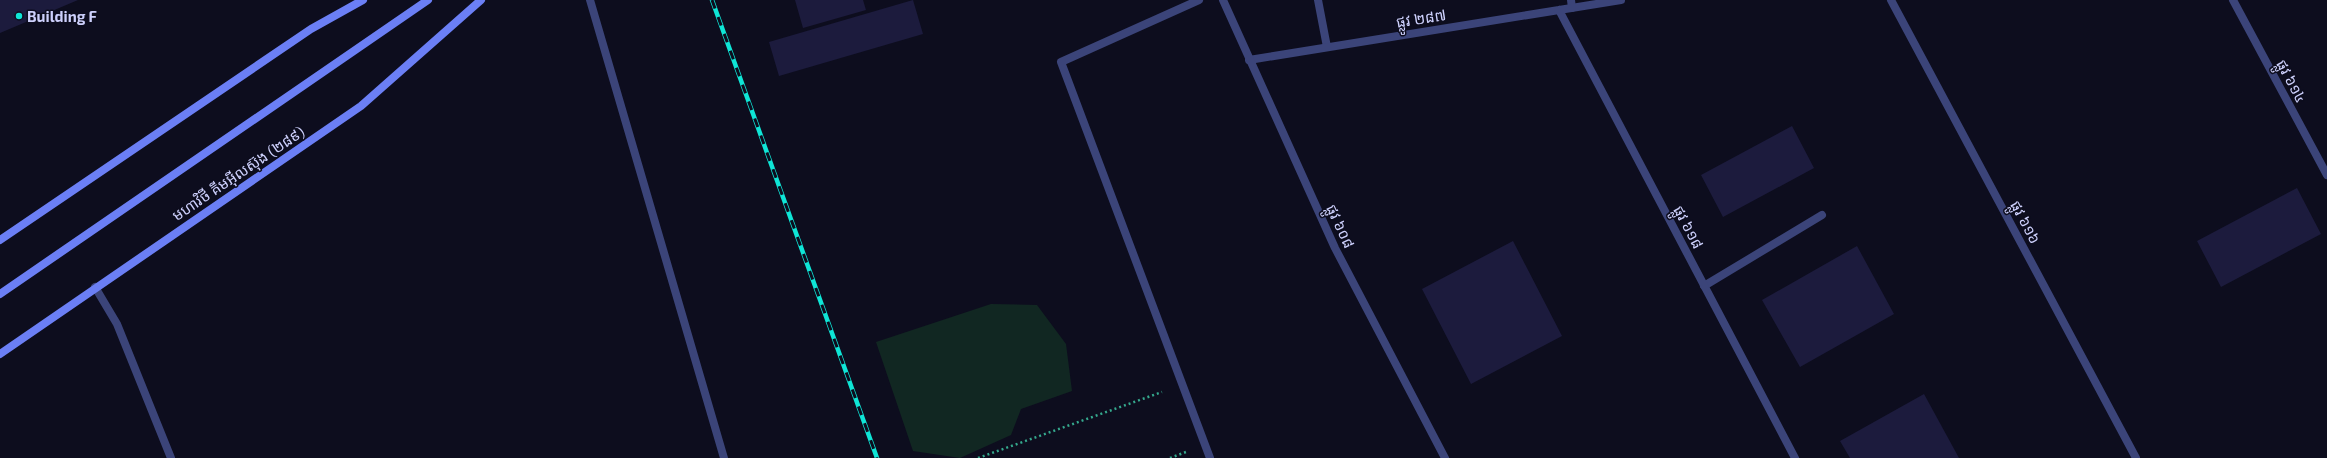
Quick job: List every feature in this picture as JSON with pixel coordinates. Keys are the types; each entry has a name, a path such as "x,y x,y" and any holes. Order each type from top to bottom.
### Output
{"main road":[{"path":"0,240 311,29 363,0"},
{"path":"0,294 428,0"},
{"name":"មហាវិថី គីមអ៊ីលស៊ុង (២៨៩)","path":"0,354 361,106 481,0"}],"street":[{"path":"590,0 724,458"},
{"path":"1199,0 1061,62 1210,458"},
{"name":"ផ្លូវ ៦០៨","path":"1223,0 1335,248 1445,458"},
{"path":"1318,0 1327,47"},
{"name":"ផ្លូវ ២៨៧","path":"1249,60 1559,10 1571,4 1621,0"},
{"name":"ផ្លូវ ៦១៦","path":"1891,0 2136,458"},
{"name":"ផ្លូវ ៦១៤","path":"2233,0 2327,175"},
{"name":"ផ្លូវ ៦១៨","path":"1559,10 1795,458"},
{"path":"1704,286 1822,215"},
{"path":"96,287 117,324 171,458"}],"path":[{"path":"978,458 1182,385"}],"green space":[{"path":"991,304 1037,305 1066,344 1072,391 1021,409 1011,435 960,458 913,451 876,342"}],"building":[{"name":"Building F","path":"0,0 78,0 0,33"},
{"path":"795,0 863,0 866,10 803,28"},
{"path":"913,0 923,34 779,76 769,42"},
{"path":"1792,126 1814,168 1723,217 1701,175"},
{"path":"2297,188 2321,234 2221,287 2197,241"},
{"path":"1513,241 1562,336 1471,384 1422,289"},
{"path":"1857,246 1894,314 1800,367 1762,300"},
{"path":"1924,394 1959,458 1850,458 1840,441"}],"railway":[{"path":"712,0 877,458"}],"place":[{"name":"Building F","path":"19,16"}]}
